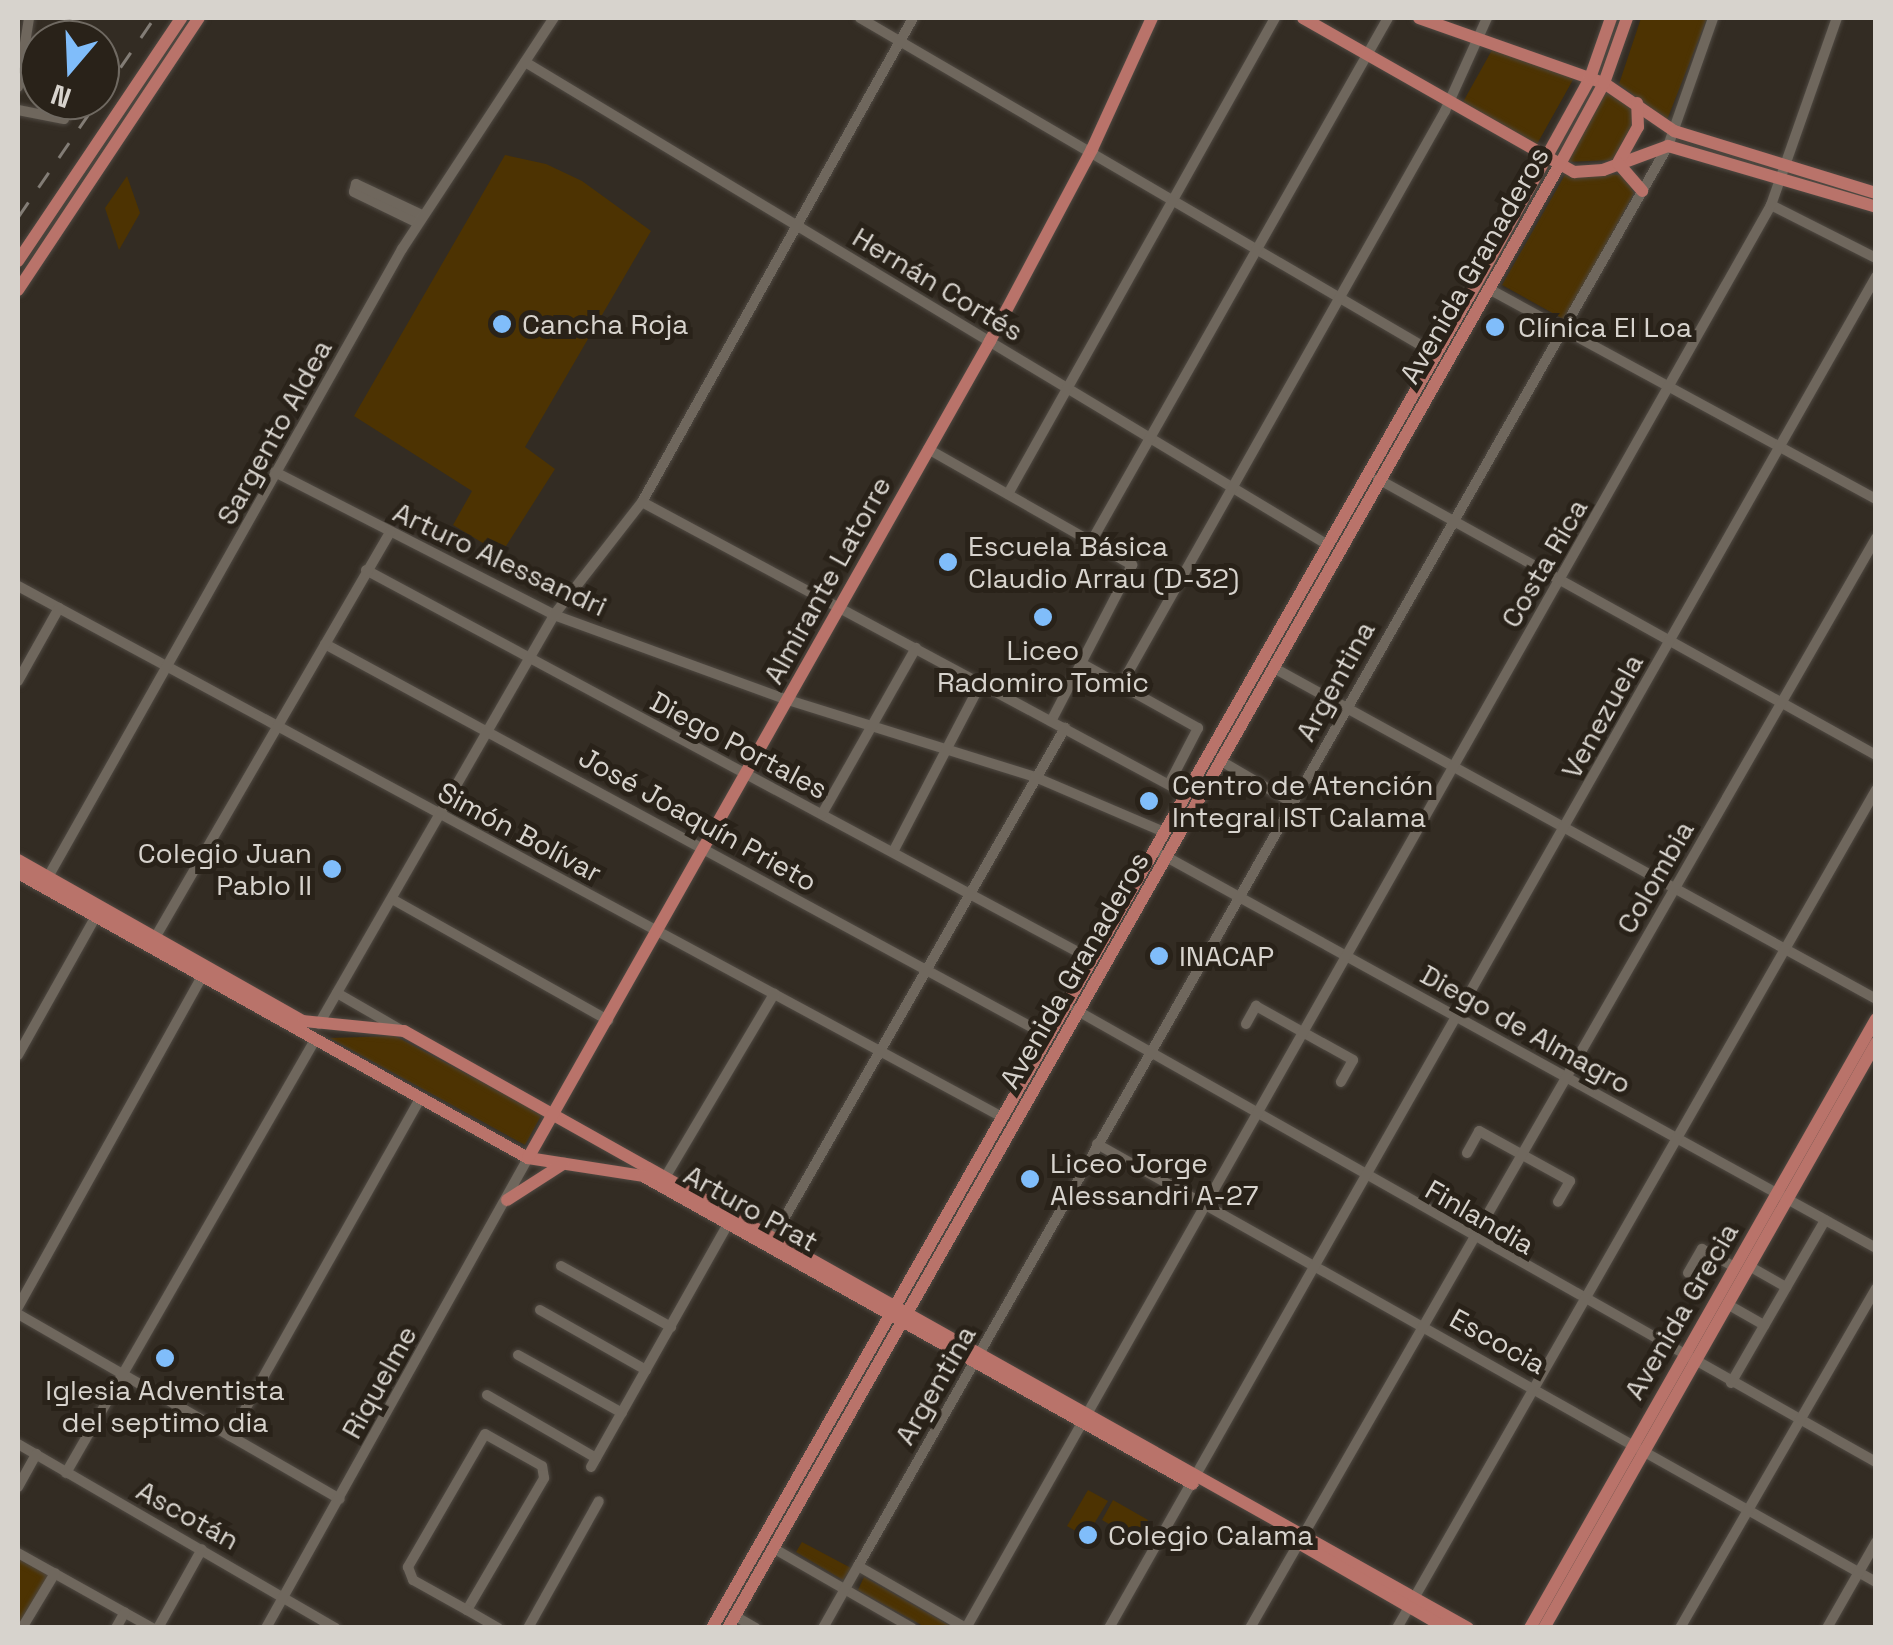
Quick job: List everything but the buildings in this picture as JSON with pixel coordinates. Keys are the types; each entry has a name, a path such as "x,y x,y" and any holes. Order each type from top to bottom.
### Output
{"main road":[{"path":"18,262 181,18"},
{"path":"18,290 199,18"},
{"name":"Almirante Latorre","path":"528,1158 990,341 1092,149 1152,18"},
{"path":"1303,18 1559,166 1590,173 1668,146 1876,192"},
{"path":"1418,18 1597,80 1637,102 1674,130 1876,207"},
{"name":"Avenida Granaderos","path":"732,1622 1002,1117 1048,1036 1072,1008 1092,959 1221,762 1274,668 1436,354 1546,157 1597,80 1611,18"},
{"name":"Avenida Granaderos","path":"712,1628 898,1314 1072,1008 1160,853 1164,832 1328,544 1374,477 1489,289 1559,166 1628,18"},
{"path":"1618,163 1638,127 1637,102"},
{"path":"1618,163 1642,191"},
{"name":"Arturo Prat","path":"18,860 320,1024 369,1023 404,1032 554,1112 898,1314"},
{"name":"Arturo Prat","path":"18,873 528,1158 627,1170 898,1314 1412,1601 1468,1628"},
{"name":"Avenida Grecia","path":"1530,1628 1742,1267 1876,1019"},
{"name":"Avenida Grecia","path":"1782,1196 1876,1043"},
{"path":"507,1200 563,1164"},
{"name":"Avenida Grecia","path":"1689,1360 1726,1304 1742,1267"},
{"name":"Avenida Grecia","path":"1544,1628 1639,1447"},
{"name":"Arturo Prat","path":"1412,1601 1446,1628"}],"street":[{"path":"18,87 28,18"},
{"name":"Sargento Aldea","path":"48,877 170,668 420,219 554,18"},
{"path":"860,18 1092,149 1436,354"},
{"path":"320,1024 554,615 642,502 913,18"},
{"path":"1008,494 1275,18"},
{"path":"1091,542 1388,18"},
{"path":"1121,685 1450,101 1487,18"},
{"name":"Argentina","path":"845,1589 1293,803 1450,519 1564,331 1668,146 1713,18"},
{"name":"Costa Rica","path":"966,1628 1771,205 1838,18"},
{"name":"Hernán Cortés","path":"526,62 1328,544"},
{"path":"356,184 420,219 354,192 356,184"},
{"path":"1771,205 1876,258"},
{"name":"Venezuela","path":"1108,1628 1876,277"},
{"path":"1489,289 1876,499"},
{"path":"928,450 1132,565 1050,720"},
{"name":"Arturo Alessandri","path":"276,472 554,615 788,700 1035,778 1164,832"},
{"path":"1374,477 1876,755"},
{"path":"642,502 1186,794"},
{"path":"156,936 390,532"},
{"name":"Colombia","path":"1250,1628 1876,538"},
{"name":"Diego Portales","path":"366,570 1092,959"},
{"name":"Simón Bolívar","path":"18,586 1002,1117"},
{"path":"18,681 59,608"},
{"name":"José Joaquín Prieto","path":"325,644 489,729 1048,1036"},
{"path":"822,814 916,648"},
{"path":"1081,663 1198,728 1170,784"},
{"path":"1274,668 1876,999"},
{"path":"893,852 981,683"},
{"path":"773,1238 1065,728"},
{"path":"1221,762 1293,803"},
{"path":"1397,1628 1876,790"},
{"name":"Diego de Almagro","path":"1160,853 1876,1248"},
{"path":"392,899 608,1020"},
{"path":"18,1056 96,916"},
{"path":"202,977 18,1310 340,1499"},
{"name":"Arturo Prat","path":"338,993 404,1032"},
{"path":"666,1176 774,994"},
{"path":"1246,1024 1256,1006 1353,1060 1341,1082"},
{"name":"Finlandia","path":"1072,1008 1473,1239 1876,1462"},
{"path":"66,1473 315,1040"},
{"path":"230,1436 420,1099"},
{"path":"1466,1154 1479,1130 1570,1180 1558,1202"},
{"name":"Escocia","path":"1097,1144 1876,1582"},
{"name":"Riquelme","path":"266,1628 528,1158"},
{"path":"1731,1383 1825,1220"},
{"path":"487,1395 594,1462 728,1224"},
{"path":"1688,1273 1702,1248 1786,1287"},
{"path":"560,1266 670,1327"},
{"path":"1680,1628 1876,1288"},
{"path":"1726,1304 1764,1325"},
{"path":"540,1310 646,1370"},
{"path":"518,1355 622,1413"},
{"path":"467,1610 544,1478 542,1466 485,1434 408,1567 413,1580 498,1628"},
{"name":"Ascotán","path":"18,1444 285,1595 335,1628"},
{"path":"18,1488 36,1454"},
{"path":"528,1628 599,1501"},
{"path":"1827,1628 1876,1542"},
{"path":"773,1548 912,1628"},
{"path":"18,1552 155,1628 202,1549"},
{"path":"858,1566 966,1628"},
{"path":"22,1628 55,1573"},
{"path":"823,1628 845,1589"},
{"path":"116,1628 124,1612"},
{"path":"732,1622 756,1628"}],"shaded area":[{"path":"1641,18 1707,18 1667,120 1619,84"},
{"path":"1492,50 1574,78 1537,144 1463,102"},
{"path":"1606,92 1632,108 1631,133 1613,160 1566,162"},
{"name":"Cancha Roja","path":"505,155 546,164 582,181 651,231 525,447 555,469 501,554 453,525 472,491 354,416"},
{"path":"1566,173 1624,175 1634,193 1565,320 1502,285"},
{"path":"127,176 140,213 119,250 105,208"},
{"path":"395,1036 542,1114 525,1145 330,1038"},
{"path":"1088,1490 1108,1501 1086,1537 1067,1526"},
{"path":"1113,1500 1148,1520 1137,1540 1102,1520"},
{"path":"802,1542 851,1568 843,1580 796,1552"},
{"path":"18,1557 51,1576 18,1627"},
{"path":"864,1577 952,1627 925,1627 858,1590"}],"railway":[{"path":"120,68 154,18"},
{"path":"18,217 84,120"}],"place":[{"name":"Cancha Roja","path":"502,324"},
{"name":"Clínica El Loa","path":"1495,327"},
{"name":"Escuela Básica Claudio Arrau (D-32)","path":"948,562"},
{"name":"Liceo Radomiro Tomic","path":"1043,617"},
{"name":"Centro de Atención Integral IST Calama","path":"1149,801"},
{"name":"Colegio Juan Pablo II","path":"332,869"},
{"name":"INACAP","path":"1159,956"},
{"name":"Liceo Jorge Alessandri A-27","path":"1030,1179"},
{"name":"Iglesia Adventista del septimo dia","path":"165,1358"},
{"name":"Colegio Calama","path":"1088,1535"}]}
